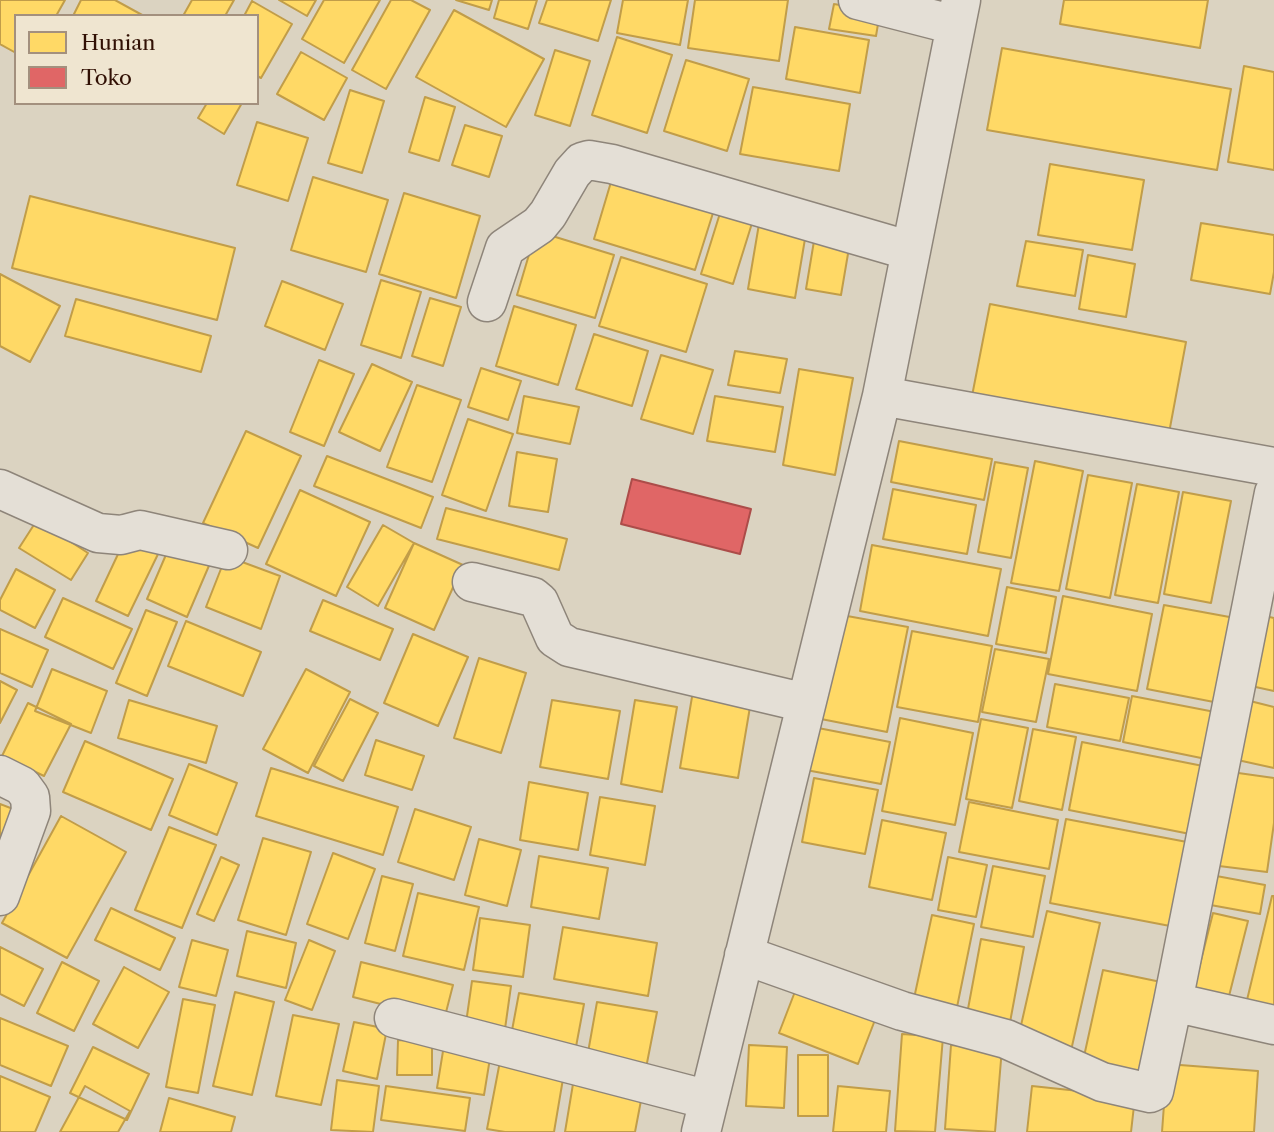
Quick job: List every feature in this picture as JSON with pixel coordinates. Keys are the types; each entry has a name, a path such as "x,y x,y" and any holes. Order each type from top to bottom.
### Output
{"street":[{"path":"394,1018 705,1116 882,396 958,12 858,0"},
{"path":"487,302 505,248 539,225 572,173 582,162 589,160 625,167 911,251"},
{"path":"882,396 1274,467"},
{"path":"0,489 99,533 121,535 140,530 228,550"},
{"path":"744,955 902,1011 1006,1039 1102,1082 1150,1093 1154,1091 1274,493"},
{"path":"472,582 533,597 539,602 555,638 569,648 806,703"},
{"path":"0,775 22,786 30,797 31,811 0,896"},
{"path":"1173,1002 1274,1025"}],"building: Hunian":[{"path":"0,0 65,0 57,14 14,14 14,52 0,44"},
{"path":"81,0 115,0 140,14 74,14"},
{"path":"192,0 234,0 226,14 184,14"},
{"path":"279,0 316,0 307,16"},
{"path":"324,0 380,0 344,63 302,39"},
{"path":"391,0 411,0 430,10 386,89 352,70"},
{"path":"456,0 492,0 489,10"},
{"path":"499,0 537,0 528,29 494,18"},
{"path":"547,0 611,0 598,41 539,23"},
{"path":"623,0 688,0 680,45 617,33"},
{"path":"695,0 788,0 779,61 688,48"},
{"path":"1064,0 1208,0 1200,48 1060,24"},
{"path":"252,1 292,24 261,78 259,14 245,14"},
{"path":"834,4 880,12 876,36 829,29"},
{"path":"454,10 544,59 506,127 416,77"},
{"path":"795,27 869,40 860,93 786,79"},
{"path":"617,37 672,55 647,133 592,115"},
{"path":"1002,48 1231,89 1217,170 987,130"},
{"path":"555,50 590,61 570,126 535,115"},
{"path":"301,52 347,78 324,120 277,94"},
{"path":"686,60 749,79 727,151 664,131"},
{"path":"1244,66 1274,72 1274,170 1228,162"},
{"path":"753,87 850,104 839,171 740,154"},
{"path":"350,90 384,101 362,173 328,163"},
{"path":"425,97 455,107 439,161 409,152"},
{"path":"206,105 241,105 224,134 198,118"},
{"path":"257,122 308,138 288,201 237,185"},
{"path":"465,125 502,136 489,177 452,165"},
{"path":"1050,164 1144,180 1132,250 1038,235"},
{"path":"313,177 388,200 366,272 291,250"},
{"path":"611,182 713,213 695,270 594,239"},
{"path":"404,193 480,216 456,298 379,274"},
{"path":"30,196 235,248 217,320 12,268"},
{"path":"721,210 753,220 733,284 701,274"},
{"path":"1201,223 1274,235 1274,272 1270,294 1191,280"},
{"path":"759,224 806,233 795,298 748,289"},
{"path":"536,231 614,255 595,318 517,295"},
{"path":"815,235 850,242 841,295 806,289"},
{"path":"1026,241 1083,250 1075,296 1017,286"},
{"path":"1088,255 1135,264 1126,317 1079,309"},
{"path":"621,257 707,284 686,352 599,326"},
{"path":"0,274 60,306 30,362 0,346"},
{"path":"381,280 421,292 401,358 361,345"},
{"path":"282,281 343,304 325,350 265,326"},
{"path":"430,298 461,307 443,366 412,356"},
{"path":"76,299 211,336 201,372 65,336"},
{"path":"990,304 1186,342 1169,433 972,396"},
{"path":"514,306 576,325 558,385 496,366"},
{"path":"594,334 648,351 632,406 576,389"},
{"path":"735,351 787,359 780,393 728,385"},
{"path":"661,355 713,370 693,434 641,419"},
{"path":"319,360 354,374 324,446 290,432"},
{"path":"372,364 412,382 380,451 339,432"},
{"path":"481,368 521,381 508,420 468,407"},
{"path":"799,369 853,378 835,475 783,465"},
{"path":"417,385 461,400 432,482 387,467"},
{"path":"524,396 579,407 570,444 517,433"},
{"path":"715,396 783,407 775,452 707,441"},
{"path":"468,419 513,434 486,511 442,495"},
{"path":"246,431 301,456 258,548 203,523"},
{"path":"899,441 992,459 984,500 891,482"},
{"path":"517,452 557,459 548,512 509,506"},
{"path":"327,456 433,497 421,528 314,486"},
{"path":"1035,461 1083,471 1059,591 1011,583"},
{"path":"995,462 1028,468 1011,558 978,552"},
{"path":"1088,475 1132,483 1110,598 1066,589"},
{"path":"1137,484 1179,492 1158,603 1115,595"},
{"path":"893,489 976,505 967,554 883,539"},
{"path":"300,490 370,522 336,596 266,564"},
{"path":"1183,492 1231,501 1211,603 1164,594"},
{"path":"446,508 567,539 559,570 437,539"},
{"path":"37,520 88,553 71,580 19,548"},
{"path":"383,525 414,543 378,606 347,587"},
{"path":"127,535 160,550 128,616 96,601"},
{"path":"171,543 211,561 187,617 147,599"},
{"path":"414,543 463,565 434,630 385,608"},
{"path":"872,545 1001,569 988,636 860,611"},
{"path":"226,556 280,576 261,629 206,607"},
{"path":"16,569 55,590 35,628 0,610 0,600"},
{"path":"1007,587 1056,597 1046,653 996,644"},
{"path":"1063,596 1152,614 1137,691 1048,674"},
{"path":"63,598 132,629 113,669 45,637"},
{"path":"323,600 393,629 380,660 310,631"},
{"path":"1164,605 1235,618 1219,703 1147,689"},
{"path":"146,610 177,622 147,696 116,683"},
{"path":"836,614 908,627 887,732 816,718"},
{"path":"1265,616 1274,618 1274,691 1251,686"},
{"path":"186,621 261,652 243,696 168,666"},
{"path":"0,629 48,650 32,687 0,673"},
{"path":"912,631 992,646 978,722 897,707"},
{"path":"413,634 468,657 438,726 384,703"},
{"path":"995,649 1049,659 1036,722 982,712"},
{"path":"479,658 526,673 501,753 454,738"},
{"path":"52,669 107,691 91,733 35,711"},
{"path":"306,669 350,692 308,773 263,749"},
{"path":"0,681 17,690 0,723"},
{"path":"1055,684 1129,698 1120,741 1047,727"},
{"path":"693,691 751,701 738,778 680,768"},
{"path":"1132,696 1215,712 1206,759 1123,742"},
{"path":"350,699 378,713 343,781 314,766"},
{"path":"129,700 217,726 206,763 118,738"},
{"path":"552,700 620,711 608,779 540,767"},
{"path":"635,700 677,707 662,792 621,784"},
{"path":"1246,700 1274,707 1274,768 1233,759"},
{"path":"28,703 71,724 44,776 2,756"},
{"path":"900,718 973,733 955,825 882,811"},
{"path":"981,719 1028,728 1012,808 966,799"},
{"path":"813,727 890,742 881,784 806,770"},
{"path":"1033,729 1076,737 1062,810 1019,801"},
{"path":"376,740 424,756 412,790 365,775"},
{"path":"85,741 173,779 151,830 63,792"},
{"path":"1082,742 1208,767 1195,835 1069,810"},
{"path":"189,764 237,783 217,835 169,815"},
{"path":"271,768 398,807 383,855 256,816"},
{"path":"1224,771 1274,778 1274,823 1267,872 1211,865"},
{"path":"814,778 878,790 865,854 802,842"},
{"path":"529,782 588,793 578,850 520,840"},
{"path":"600,797 655,806 645,865 590,855"},
{"path":"969,802 1058,820 1049,869 959,852"},
{"path":"0,804 13,809 0,839"},
{"path":"415,809 471,827 454,880 398,862"},
{"path":"61,816 126,852 67,958 2,923"},
{"path":"1066,819 1187,842 1170,926 1050,903"},
{"path":"882,820 946,833 932,900 869,887"},
{"path":"169,827 216,845 182,928 135,910"},
{"path":"263,838 311,852 286,935 238,920"},
{"path":"479,839 521,850 507,906 465,895"},
{"path":"333,853 375,869 348,939 307,924"},
{"path":"539,856 608,868 599,919 531,907"},
{"path":"221,857 239,865 214,921 197,914"},
{"path":"948,857 987,865 976,917 938,910"},
{"path":"993,866 1045,876 1033,937 981,927"},
{"path":"1211,875 1265,885 1260,914 1205,904"},
{"path":"382,876 413,884 395,951 365,943"},
{"path":"418,893 479,907 464,970 403,956"},
{"path":"1274,896 1274,1006 1247,1000"},
{"path":"111,908 175,938 160,970 95,940"},
{"path":"1047,911 1100,923 1070,1055 1017,1043"},
{"path":"1213,913 1248,921 1228,1000 1193,992"},
{"path":"932,915 974,924 956,1012 913,1003"},
{"path":"480,918 530,925 523,977 473,970"},
{"path":"563,927 657,943 648,996 554,979"},
{"path":"247,931 296,943 286,988 237,976"},
{"path":"981,939 1024,947 1008,1033 965,1025"},
{"path":"192,940 228,950 216,996 179,987"},
{"path":"309,940 335,951 312,1010 285,1000"},
{"path":"0,947 43,969 24,1006 0,994"},
{"path":"62,962 99,981 74,1031 37,1013"},
{"path":"361,962 453,985 444,1020 353,997"},
{"path":"124,967 169,992 138,1048 93,1024"},
{"path":"1103,970 1161,982 1142,1073 1083,1061"},
{"path":"801,976 880,1007 858,1064 779,1033"},
{"path":"472,981 511,986 504,1036 465,1030"},
{"path":"235,992 274,1002 252,1095 213,1086"},
{"path":"519,993 584,1004 575,1052 510,1041"},
{"path":"183,999 215,1005 198,1093 166,1087"},
{"path":"597,1002 657,1012 646,1068 587,1058"},
{"path":"293,1015 339,1024 321,1105 276,1096"},
{"path":"0,1018 68,1046 51,1086 0,1065"},
{"path":"354,1022 387,1029 377,1079 343,1071"},
{"path":"902,1034 943,1037 935,1132 895,1131"},
{"path":"398,1040 432,1041 432,1075 397,1075"},
{"path":"444,1045 491,1052 484,1095 437,1088"},
{"path":"749,1045 787,1047 784,1108 746,1106"},
{"path":"951,1045 1002,1048 995,1132 945,1129"},
{"path":"93,1047 149,1074 127,1120 70,1093"},
{"path":"798,1055 828,1055 828,1116 798,1116"},
{"path":"501,1056 565,1067 554,1132 505,1132 487,1129"},
{"path":"1167,1064 1258,1071 1254,1132 1162,1132"},
{"path":"0,1076 50,1097 35,1132 0,1132"},
{"path":"574,1078 643,1090 635,1132 565,1132"},
{"path":"337,1080 379,1086 373,1132 331,1130"},
{"path":"85,1086 130,1111 118,1132 60,1132"},
{"path":"386,1086 470,1098 465,1131 381,1120"},
{"path":"838,1086 890,1091 886,1132 833,1132"},
{"path":"1032,1086 1135,1097 1131,1132 1027,1132"},
{"path":"169,1098 235,1117 231,1132 160,1132"}],"building: Toko":[{"path":"632,479 751,509 740,554 621,524"}]}
